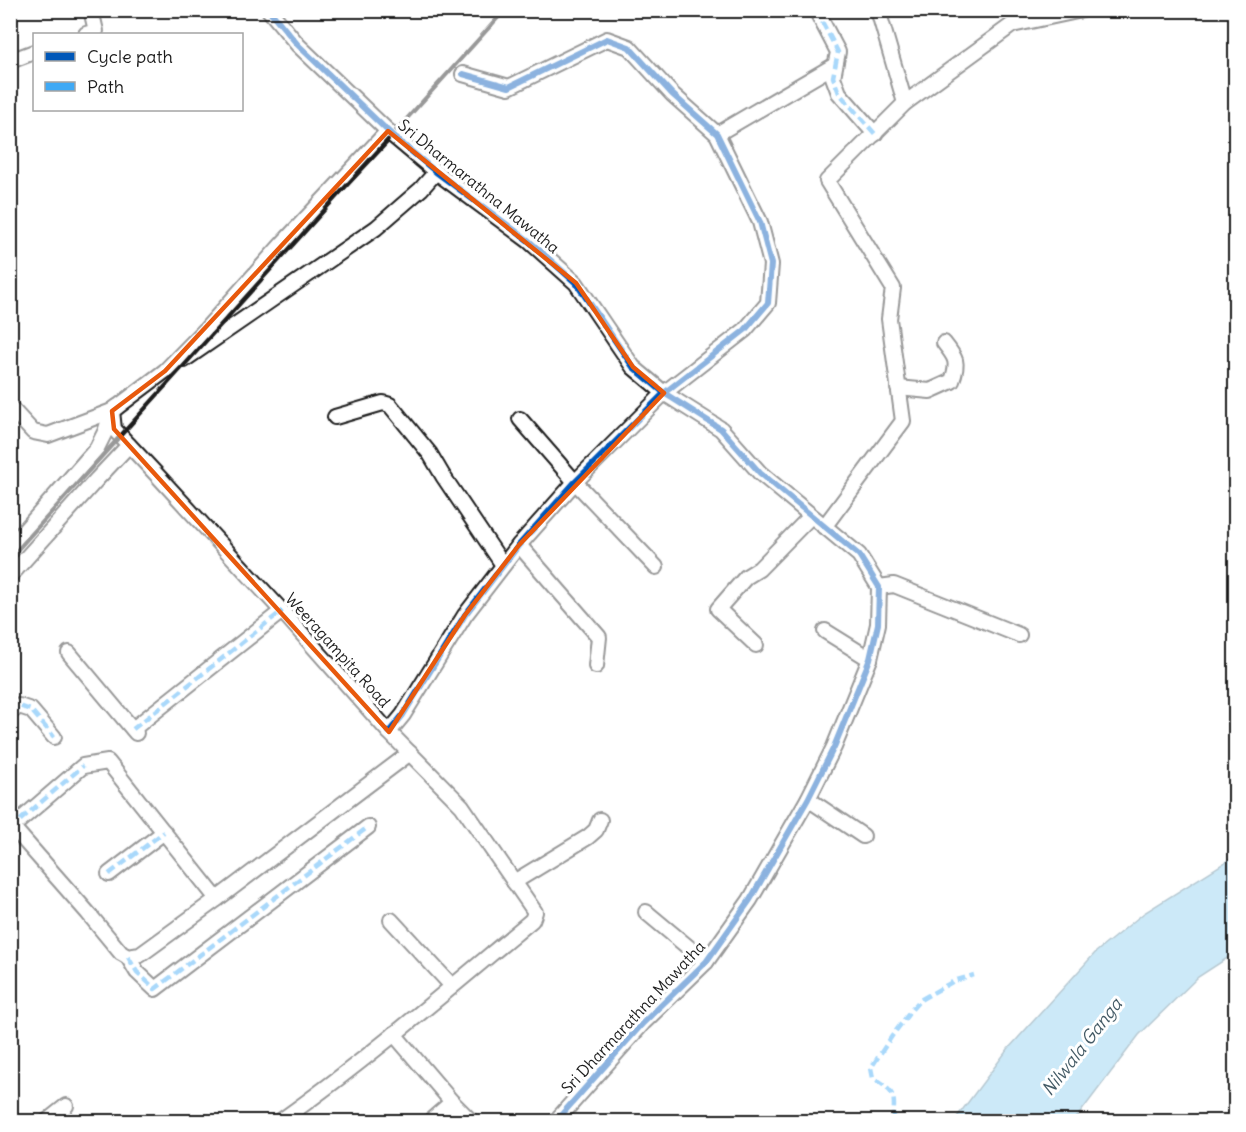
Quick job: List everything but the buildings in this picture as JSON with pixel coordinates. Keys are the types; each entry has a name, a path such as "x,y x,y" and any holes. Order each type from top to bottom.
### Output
{"street":[{"path":"89,33 96,31 91,10"},
{"name":"Sri Dharmarathna Mawatha","path":"269,10 298,45 388,131 435,172 530,241 576,283 633,367 664,393 721,429 760,473 859,555 879,587 878,624 870,659 834,747 808,799 750,900 706,962 644,1023 555,1122"},
{"path":"816,10 838,52 833,77 839,93 875,134"},
{"path":"878,10 905,103"},
{"path":"824,527 903,421 889,319 893,288 827,182 905,103 1012,25 1082,10"},
{"path":"389,732 403,714 465,615 519,545 575,482 664,393 745,330 768,303 771,264 760,222 717,134 672,94 629,47 607,39 509,87 463,74"},
{"path":"10,61 33,52"},
{"path":"717,134 835,65"},
{"path":"10,547 97,448 112,411 182,354 388,131"},
{"path":"10,407 33,432 48,435 112,411 376,228 421,189 435,172"},
{"path":"898,388 930,391 952,381 956,370 956,357 944,343"},
{"path":"335,417 383,403 390,405 430,454 503,565"},
{"name":"Weeragampita Road","path":"112,411 114,429 282,611 389,732 462,806 535,912 532,920 452,986"},
{"path":"520,419 575,482 656,567"},
{"path":"10,576 129,445"},
{"path":"756,645 718,609 746,577 759,570 811,516"},
{"path":"519,545 598,637 596,666"},
{"path":"879,587 894,585 1020,635"},
{"path":"69,653 134,731 282,611"},
{"path":"825,631 870,659"},
{"path":"10,712 19,706 31,710 54,737"},
{"path":"217,899 108,762 84,766 11,827 121,954 128,957 140,955 217,899 410,753"},
{"path":"808,799 863,836"},
{"path":"514,882 588,837 596,830 600,819"},
{"path":"128,957 137,972 155,989 368,827"},
{"path":"109,874 164,832"},
{"path":"646,912 706,962"},
{"path":"279,1122 452,986 391,920"},
{"path":"393,1034 472,1122"},
{"path":"429,1122 452,1102"},
{"path":"46,1122 66,1106"}],"highlighted area":[{"path":"388,131 576,283 633,367 664,393 519,545 465,615 389,732 114,429 112,411 165,371"}],"water":[{"name":"Nilwala Ganga","path":"1235,856 1235,953 1198,977 1139,1035 1074,1121 954,1121 1008,1049 1096,952 1144,913"}],"railway":[{"path":"10,558 505,10"}],"marked path":[{"path":"816,10 838,52 833,77 839,93 875,134"},
{"path":"133,729 282,611"},
{"path":"10,713 19,706 31,710 54,737"},
{"path":"10,829 83,766"},
{"path":"128,957 137,972 155,989 368,827"},
{"path":"109,874 164,832"},
{"path":"893,1122 894,1100 892,1095 886,1087 873,1078 871,1068 920,1000 954,981 974,975"}],"cycle path":[{"path":"269,10 298,45 392,135 436,172 529,241 576,283 633,367 664,393 721,429 760,473 859,555 879,587 878,624 870,659 834,747 808,799 750,900 706,962 643,1023 555,1122"},
{"path":"389,732 403,715 465,615 519,545 575,482 664,393 745,330 768,303 771,264 760,222 717,134 672,94 629,47 607,39 509,87 463,74"}]}
